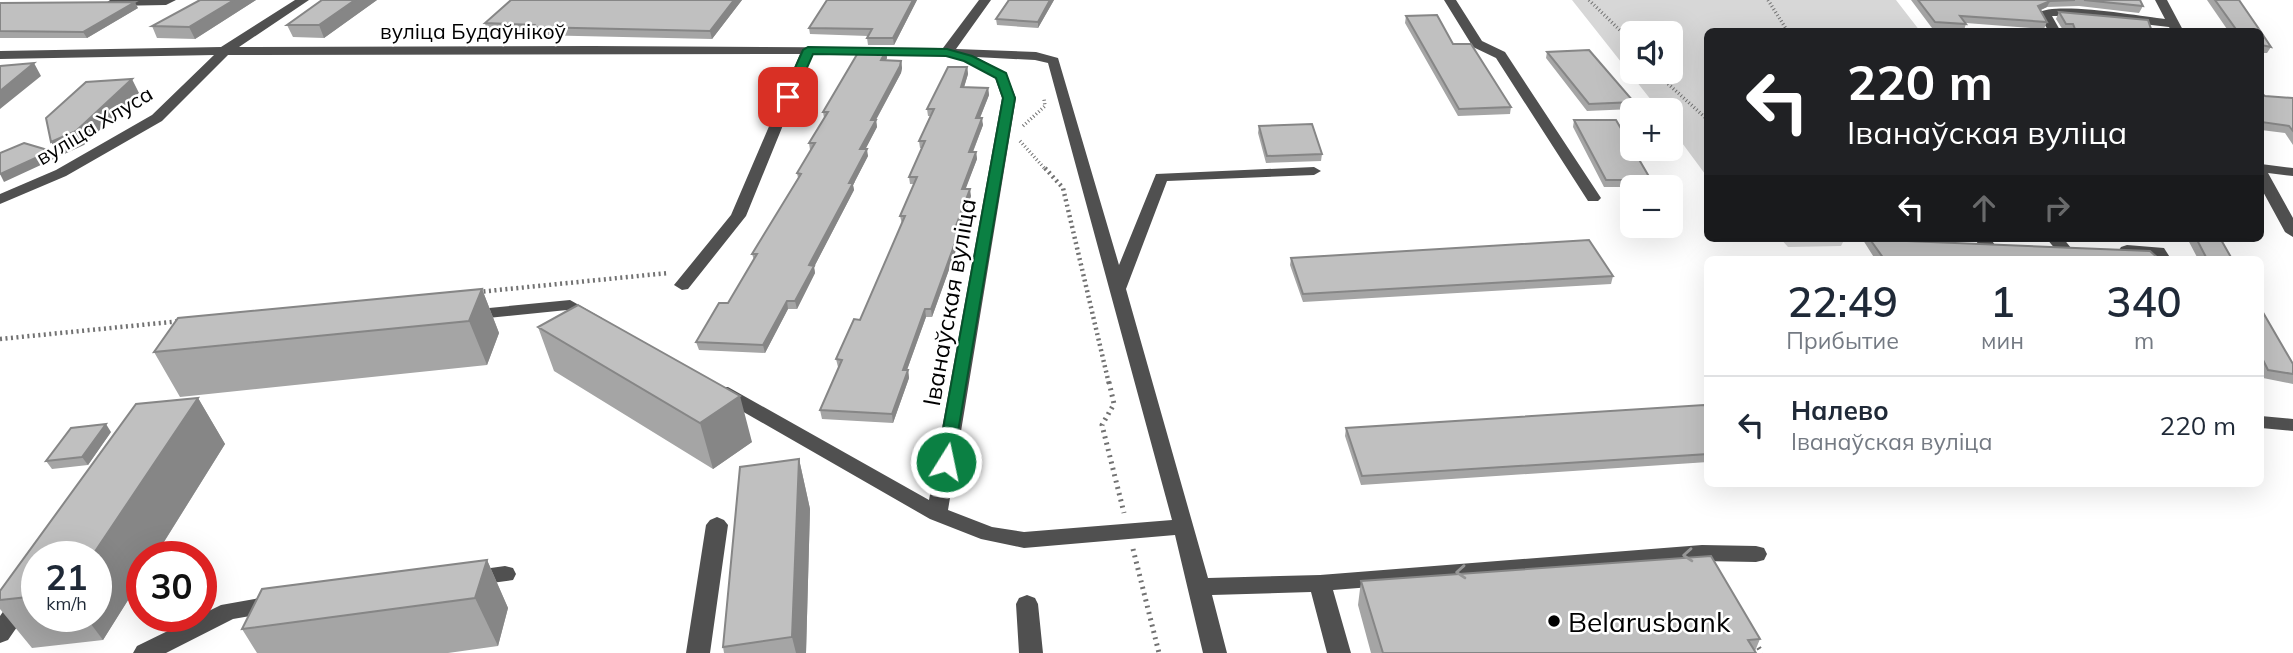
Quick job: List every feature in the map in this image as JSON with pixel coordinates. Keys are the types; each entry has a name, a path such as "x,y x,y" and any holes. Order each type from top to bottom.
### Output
{"street":[{"path":"97,3 170,0"},
{"name":"вуліца Хлуса","path":"0,199 61,173 157,118 226,50 303,0"},
{"path":"947,52 985,0"},
{"path":"1450,0 1477,44 1501,55 1593,198"},
{"path":"2161,0 2176,28"},
{"path":"2053,28 2044,13 2074,12 2176,28"},
{"name":"вуліца Будаўнікоў","path":"0,55 226,50 947,52"},
{"path":"682,285 738,216 808,50"},
{"path":"947,52 1036,55 1054,61 1119,287 1215,653"},
{"name":"Іванаўская вуліца","path":"937,514 1009,98 1001,76 968,58 947,52"},
{"path":"2264,168 2293,172"},
{"path":"1119,287 1161,177 1314,172"},
{"path":"2268,197 2289,217 2293,232"},
{"path":"1922,242 1936,244"},
{"path":"1961,244 1990,243"},
{"path":"2113,250 2132,244 2158,251 2161,256"},
{"path":"2038,247 2064,245"},
{"path":"446,318 570,305 605,325"},
{"path":"699,379 937,514 989,534 1024,540 1184,527"},
{"path":"2264,422 2293,425"},
{"path":"698,653 717,525"},
{"path":"1198,587 1320,583 1702,554 1756,554"},
{"path":"450,581 505,574"},
{"path":"1320,583 1339,653"},
{"path":"145,653 229,611 298,601"},
{"path":"0,634 21,603"},
{"path":"1027,604 1031,653"}],"path":[{"path":"1589,0 1620,27"},
{"path":"1768,0 1786,28"},
{"path":"1668,84 1704,116"},
{"path":"1043,95 1045,106 1021,127 1020,142 1063,188 1114,404 1102,425 1159,653"},
{"path":"472,293 694,271"},
{"path":"0,339 194,320"},
{"path":"1749,631 1762,653"}],"shaded area":[{"path":"1572,0 1896,0 1918,28 1704,28 1704,173 1683,144 1683,98 1650,98 1638,84 1683,84 1683,21 1620,21 1620,61"},
{"path":"1784,242 1843,242 1841,246 1788,247"}],"building":[{"path":"200,0 234,0 189,27 152,26"},
{"path":"322,0 355,0 319,25 287,25"},
{"path":"511,0 734,0 710,31 532,27 534,25 485,23"},
{"path":"827,0 913,0 893,38 867,38 872,29 809,28"},
{"path":"1009,0 1050,0 1038,22 996,19"},
{"path":"1918,0 2075,0 2050,1 2038,6 2047,22 1960,16 1966,24 1935,22"},
{"path":"2084,0 2140,0 2143,6"},
{"path":"2215,0 2239,0 2258,28 2235,28"},
{"path":"135,2 83,32 0,31 0,3"},
{"path":"2059,12 2148,20 2151,28 2075,28 2073,24 2066,24"},
{"path":"1437,15 1453,44 1471,44 1511,107 1459,109 1406,16"},
{"path":"2264,36 2271,47 2264,46"},
{"path":"1589,50 1631,98 1620,98 1620,103 1589,104 1547,52"},
{"path":"859,51 886,51 881,60 901,61 900,66 871,120 876,120 860,149 867,149 849,183 853,183 809,265 814,266 795,301 787,301 763,345 696,342 719,303 728,303 757,254 752,254 801,174 797,173 815,143 809,143 828,112 823,112"},
{"path":"34,63 0,91 0,66"},
{"path":"948,67 967,67 961,87 988,88 976,118 982,118 969,152 976,152 962,189 970,189 954,231 959,232 931,309 925,309 903,370 908,370 892,414 820,410 842,360 836,359 854,319 860,320 905,216 900,216 917,177 909,177 925,141 919,141 934,109 927,109"},
{"path":"132,79 76,131 51,142 46,118 86,82"},
{"path":"2264,95 2293,98 2293,131 2289,126 2264,122"},
{"path":"1574,120 1616,120 1620,127 1620,161 1640,161 1648,175 1620,175 1620,180 1606,180"},
{"path":"1312,124 1322,154 1267,156 1259,126"},
{"path":"24,143 51,151 0,174 0,153"},
{"path":"1589,240 1613,276 1303,294 1291,258"},
{"path":"1872,242 2150,251 2156,256 1882,256"},
{"path":"2198,242 2222,242 2230,256 2205,256"},
{"path":"482,289 469,321 154,352 178,318"},
{"path":"578,305 740,396 700,423 538,327"},
{"path":"2264,314 2293,364 2293,374 2268,370 2264,362"},
{"path":"198,398 102,541 36,541 136,404"},
{"path":"1704,405 1704,454 1362,476 1346,428"},
{"path":"106,424 82,457 46,461 71,428"},
{"path":"799,459 792,637 723,647 740,467"},
{"path":"1711,556 1760,639 1748,640 1756,653 1383,653 1361,581"},
{"path":"487,560 475,598 242,629 262,589"},
{"path":"21,562 21,598 0,600 0,591"}],"place":[{"name":"Belarusbank","path":"1554,621"}],"route":[{"path":"788,97 808,50 947,52 968,58 1001,76 1009,98 946,462"}]}
